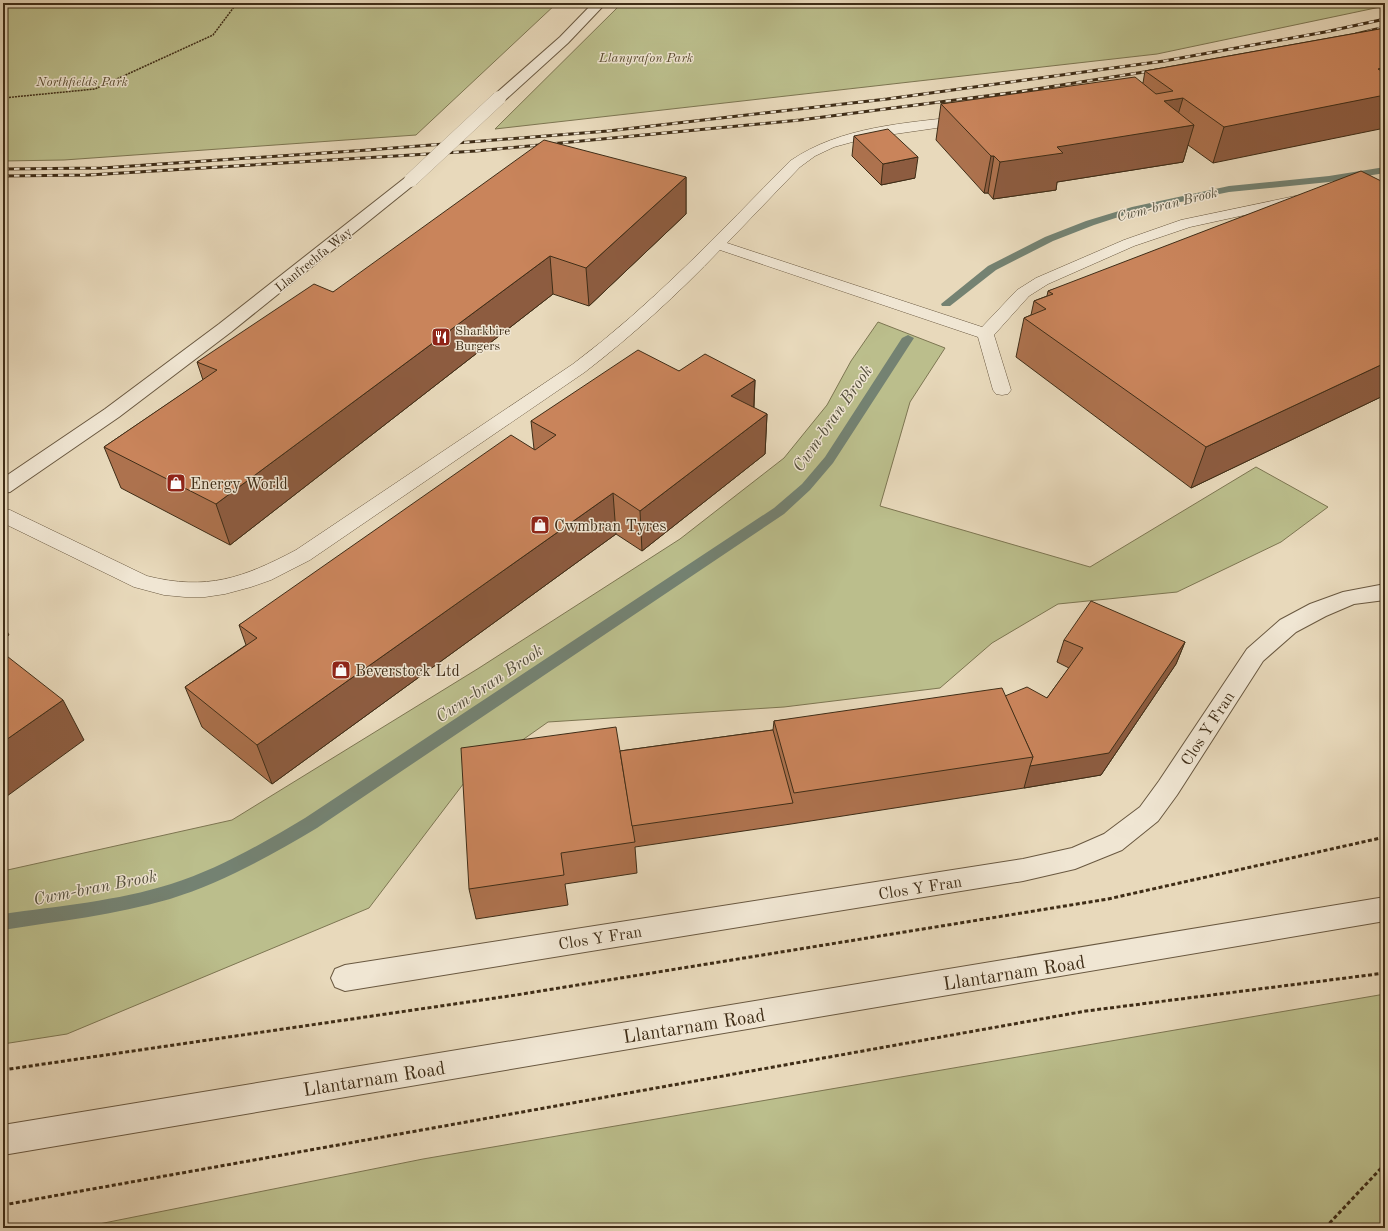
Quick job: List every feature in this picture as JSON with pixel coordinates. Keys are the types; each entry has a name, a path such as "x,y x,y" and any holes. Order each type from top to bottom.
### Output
{"street":[{"name":"Llanfrechfa Way","path":"3,487 112,413 225,328 411,180 564,40 600,3"},
{"name":"Clos Y Fran","path":"345,978 1015,872 1075,858 1113,842 1149,814 1168,788 1255,655 1288,626 1318,610 1351,597 1385,592"},
{"name":"Llantarnam Road","path":"3,1140 1385,910"}],"lane":[{"path":"3,515 141,582 157,587 193,591 214,590 236,586 258,578 303,555 579,368 618,338 654,306 687,275 795,164 812,152 831,144 875,133 984,117"},
{"path":"984,334 1008,307 1023,293 1042,281 1129,243 1186,223 1302,199"},
{"path":"716,244 984,334"},
{"path":"984,334 1002,390"}],"path":[{"path":"3,98 95,88 213,35 237,3"},
{"path":"3,1205 1086,1011 1385,972"},
{"path":"1325,1228 1385,1164"}],"green space":[{"name":"Northfields Park","path":"3,3 557,3 416,135 64,160 3,161"},
{"name":"Llanyrafon Park","path":"622,3 1385,3 1385,6 1157,54 495,129"},
{"path":"878,322 945,348 910,402 880,506 1090,567 1256,467 1328,507 1281,542 1177,592 1058,604 992,643 940,688 784,707 548,722 467,779 369,908 67,1034 3,1044 3,871 232,820 479,668 680,539 784,458 827,405 851,361"},
{"path":"1385,994 1385,1228 79,1228 423,1159"}],"building":[{"path":"1385,28 1385,67 1378,69 1385,73 1385,95 1224,127 1183,98 1164,101 1194,125 1057,147 1063,153 1000,162 994,156 991,156 941,104 1135,77 1156,94 1173,91 1145,71"},
{"path":"888,129 918,157 883,164 854,136"},
{"path":"544,140 686,177 586,268 550,256 216,504 104,447 217,370 197,362 314,284 333,292"},
{"path":"1361,171 1385,183 1385,363 1206,447 1024,318 1046,309 1034,301 1053,294 1048,291"},
{"path":"638,350 679,371 705,354 755,380 731,396 767,414 640,511 613,493 257,745 185,687 257,638 239,625 511,435 535,450 556,435 531,421"},
{"path":"1091,601 1185,642 1109,753 1030,766 1033,757 1005,696 1027,687 1047,698 1083,648 1064,640"},
{"path":"3,653 63,700 3,742"},
{"path":"1002,688 1033,757 794,793 774,721"},
{"path":"616,727 635,842 561,853 564,875 469,889 461,748"},
{"path":"773,730 793,803 632,826 620,751"}],"waterway":[{"name":"Cwm-bran Brook","path":"946,304 992,268 1049,239 1090,223 1135,209 1229,189 1329,179 1385,170"},
{"name":"Cwm-bran Brook","path":"3,922 88,910 130,902 190,885 243,861 311,823 779,511 806,487 829,460 908,338"}],"railway":[{"path":"3,169 102,168 368,150 608,131 887,99 1164,61 1325,32 1385,19"},
{"path":"1356,34 1385,27"},
{"path":"3,176 89,175 476,151 800,120 1017,92 1157,70"}],"place":[{"name":"Sharkbire Burgers","path":"441,337"},
{"name":"Energy World","path":"176,483"},
{"name":"Cwmbran Tyres","path":"540,525"},
{"name":"Beverstock Ltd","path":"341,670"}]}
